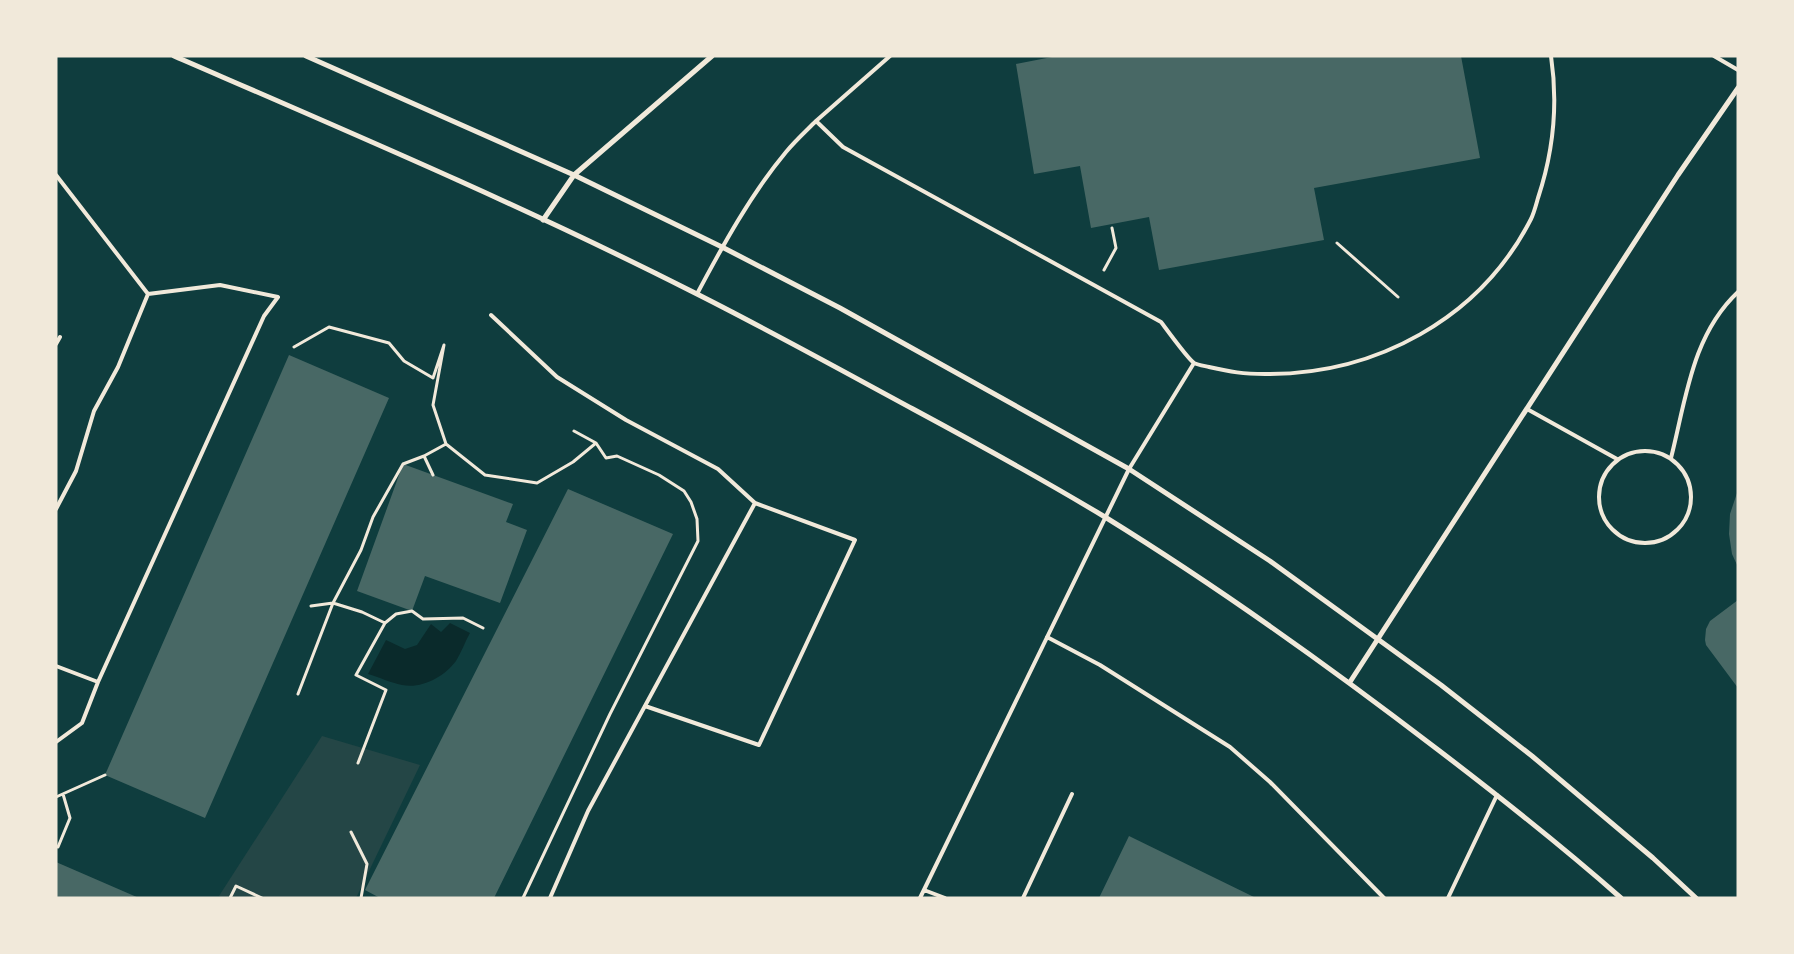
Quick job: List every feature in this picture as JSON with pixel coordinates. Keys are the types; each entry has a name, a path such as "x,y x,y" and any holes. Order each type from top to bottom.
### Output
{"street":[{"path":"174,56 440,172 697,294 1016,464 1105,518 1239,604 1350,682 1497,796 1621,898"},
{"path":"306,56 574,175 722,247 840,308 1129,469 1270,561 1379,638 1532,756 1653,858 1696,898"},
{"path":"542,220 574,175 712,56"},
{"path":"1350,682 1678,175 1738,88"}],"lane":[{"path":"697,294 722,247 787,151 816,121 890,56"},
{"path":"816,121 843,147 1161,322 1194,363 1237,374 1286,374 1337,366 1398,347 1436,326 1478,293 1507,259 1532,218 1547,171 1553,122 1554,71 1551,56"},
{"path":"1714,56 1738,70"},
{"path":"56,174 148,294"},
{"path":"56,742 82,723 98,682 264,316 278,297 220,285 148,294"},
{"path":"1671,458 1694,362 1707,333 1724,304 1738,292"},
{"path":"56,508 76,471 94,410 118,367 148,294"},
{"path":"491,315 557,377 626,420 718,469 755,503 855,540 759,745 645,706"},
{"path":"56,344 60,337"},
{"path":"920,898 1129,469 1194,363"},
{"path":"1526,409 1617,459"},
{"path":"1644,450 1658,452 1671,458 1682,469 1690,483 1691,498 1688,514 1680,528 1668,538 1653,543 1637,543 1622,538 1610,528 1602,515 1598,500 1600,484 1606,470 1617,459 1630,452 1644,450"},
{"path":"550,898 588,811 755,503"},
{"path":"1047,637 1100,664 1230,747 1270,782 1384,898"},
{"path":"56,666 98,682"},
{"path":"1023,898 1072,794"},
{"path":"1448,898 1497,796"},
{"path":"924,890 945,898"}],"path":[{"path":"1104,270 1116,248 1112,228"},
{"path":"1337,243 1398,297"},
{"path":"294,347 329,327 388,343 404,361 433,378 444,346 433,404 446,444 485,475 537,483 573,462 596,443"},
{"path":"523,898 610,714 698,541 698,519 684,491 659,475 617,456 606,458 596,443 574,431"},
{"path":"298,694 332,603 361,550 373,517 403,464 424,456 446,444"},
{"path":"424,456 433,475"},
{"path":"312,606 332,603 362,612 385,623"},
{"path":"358,763 386,690 356,675 385,623 396,614 412,611 422,619 463,618 482,628"},
{"path":"56,797 105,775"},
{"path":"58,847 70,818 63,794"},
{"path":"350,832 367,864 361,898"},
{"path":"230,898 236,886 262,898"}],"shaded area":[{"path":"450,623 470,633 456,661 439,677 432,681 410,686 368,674 386,640 405,649 417,645 431,624 441,632"},
{"path":"322,736 420,765 356,898 222,898 219,896"}],"building":[{"path":"1057,56 1461,56 1480,158 1314,188 1324,240 1159,270 1149,217 1091,228 1080,166 1034,174 1016,64"},
{"path":"289,355 389,398 205,818 105,775"},
{"path":"403,464 513,504 506,522 527,530 500,603 425,576 412,611 357,591"},
{"path":"568,489 673,534 494,898 380,898 365,890"},
{"path":"1738,490 1738,567 1732,554 1729,534 1730,514"},
{"path":"1738,600 1738,688 1706,645 1705,640 1706,629 1710,621"},
{"path":"1129,836 1256,898 1099,898"},
{"path":"56,862 139,898 56,898"}]}
